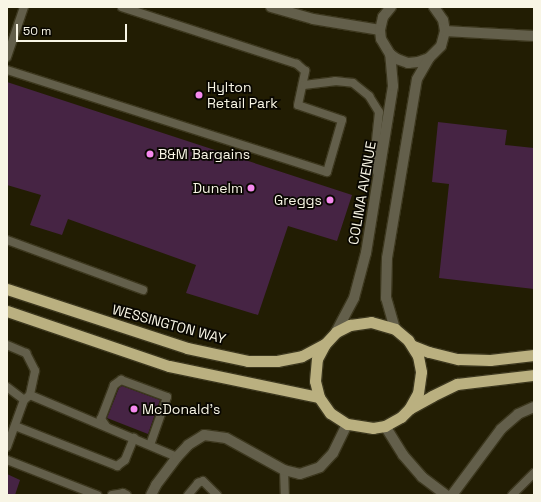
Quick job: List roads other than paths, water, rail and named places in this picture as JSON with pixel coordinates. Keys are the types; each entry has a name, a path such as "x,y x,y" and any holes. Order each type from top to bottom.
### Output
{"highway":[{"name":"WESSINGTON WAY","path":"7,289 187,348 248,361 277,361 290,359 302,356 325,344"},
{"path":"7,311 170,366 319,397"},
{"name":"WESSINGTON WAY","path":"371,322 395,329 413,346 418,356 421,372 418,393 409,409 402,417 385,426 373,428 347,424 330,413 319,397 315,381 317,359 325,344 336,332 350,325 371,322"},
{"name":"WESSINGTON WAY","path":"413,346 429,352 458,359 490,360 534,355"},
{"name":"WESSINGTON WAY","path":"409,409 457,384 534,375"}],"street":[{"path":"271,7 313,19 380,30 383,17 391,7"},
{"path":"395,329 386,298 387,258 417,79 428,58 441,46 445,31 443,20 434,7"},
{"name":"COLIMA AVENUE","path":"336,332 354,298 366,253 393,86 390,54 384,45 380,30"},
{"path":"445,31 534,36"},
{"path":"390,54 397,59 408,62 418,62 428,58"},
{"path":"452,495 501,429 518,414 534,407"},
{"path":"151,495 156,485 177,457 188,446 204,435 226,438 284,470 300,474 320,467 333,452 347,424"},
{"path":"385,426 403,455 418,471 446,495"}],"lane":[{"path":"7,57 24,7"},
{"path":"7,70 327,172 342,120 298,105 304,85 305,71 297,64 122,7"},
{"path":"304,85 335,81 353,83 369,96 379,112 375,151 378,183"},
{"path":"7,240 143,290"},
{"path":"7,345 26,353 35,371 27,397 7,447"},
{"path":"106,426 101,418 114,385 121,380 167,397 150,445"},
{"path":"7,387 27,397 106,426 177,457"},
{"path":"15,426 117,466 125,460 134,438"},
{"path":"7,460 97,495"},
{"path":"284,470 285,495"},
{"path":"512,495 534,473"},
{"path":"188,495 198,483 203,481 217,495"},
{"path":"112,495 123,493 127,495"}],"place":[{"name":"Hylton Retail Park","path":"199,95"},
{"name":"B&M Bargains","path":"150,154"},
{"name":"Dunelm","path":"251,188"},
{"name":"Greggs","path":"330,200"},
{"name":"McDonald's","path":"134,409"}]}
